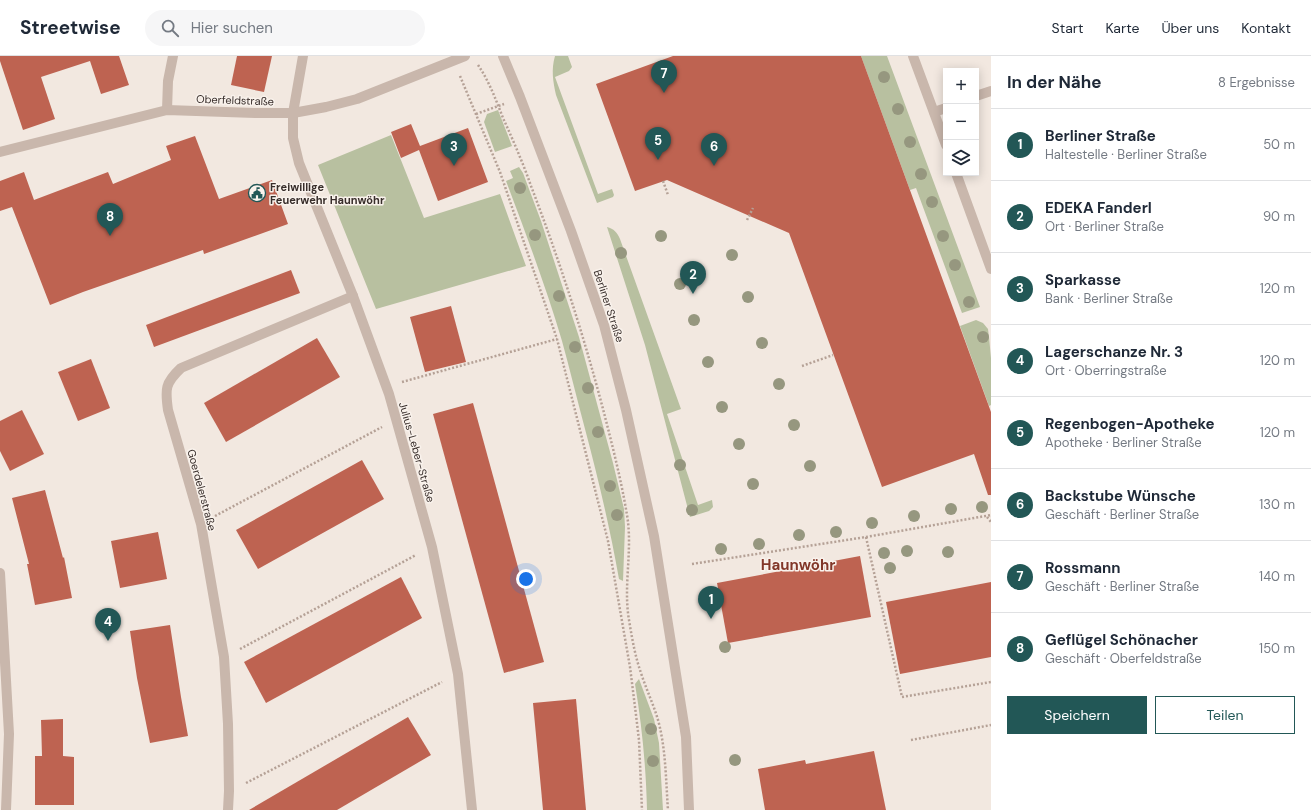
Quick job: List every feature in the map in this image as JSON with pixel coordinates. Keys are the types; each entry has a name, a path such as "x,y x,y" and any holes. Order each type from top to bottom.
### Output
{"street":[{"path":"167,110 168,81 173,56"},
{"name":"Julius-Leber-Straße","path":"304,56 293,113 293,138 299,163 353,296 389,394 432,547 458,674 472,810"},
{"name":"Oberfeldstraße","path":"0,152 167,110 293,113 326,107 357,99 465,56"},
{"name":"Berliner Straße","path":"503,56 571,231 604,325 624,402 654,536 686,737 689,810"},
{"path":"913,56 944,140"},
{"path":"979,95 991,91"},
{"path":"934,112 943,109"},
{"path":"957,176 991,269"},
{"name":"Goerdelerstraße","path":"228,810 228,724 224,657 200,524 168,410 166,394 170,379 181,368 353,296"},
{"path":"0,573 9,734 6,810"}],"path":[{"path":"476,62 484,73 542,215 583,336 608,426 630,534 626,599 633,649 641,675 653,703 660,728 665,760 668,810"},
{"path":"464,71 459,74 500,172 557,339 608,542 630,667 638,734 642,810"},
{"path":"663,181 668,195"},
{"path":"747,220 753,208"},
{"path":"399,383 557,339"},
{"path":"802,366 833,355"},
{"path":"200,524 396,419"},
{"path":"692,564 866,537 987,517 991,515"},
{"path":"987,517 991,522"},
{"path":"866,537 902,698 991,682"},
{"path":"224,657 432,547"},
{"path":"229,792 458,674"},
{"path":"911,740 991,725"}],"green space":[{"path":"555,56 568,56 572,67 569,71 555,77 598,194 612,189 614,195 613,197 597,203 556,95 553,76"},
{"path":"861,56 887,56 980,307 962,313 916,188 910,190"},
{"path":"498,110 512,146 495,152 484,122 487,114"},
{"path":"391,135 424,218 500,194 526,266 376,309 318,165"},
{"path":"519,167 523,173 541,221 579,337 613,463 624,509 625,527 623,581 619,579 612,541 590,447 562,341 543,281 506,181 513,178 510,171"},
{"path":"607,227 618,234 681,409 667,414 698,505 712,500 713,507 709,511 690,517 645,345"},
{"path":"976,320 983,323 988,329 991,358 991,405 989,406 960,326"},
{"path":"639,679 654,719 659,743 663,810 647,810 646,778 640,715 635,684"}],"building":[{"path":"0,56 119,56 129,85 101,94 90,61 41,77 55,119 23,130 0,61"},
{"path":"237,56 272,56 264,92 231,85"},
{"path":"673,56 861,56 991,412 991,495 988,495 974,454 882,487 789,233 667,180 635,191 596,84"},
{"path":"411,124 420,146 468,128 488,182 438,201 419,150 401,158 391,132"},
{"path":"195,136 219,199 272,180 288,224 204,254 203,250 50,305 12,207 0,211 0,181 24,172 34,200 108,172 113,184 171,160 166,146"},
{"path":"291,270 300,293 154,347 146,325"},
{"path":"451,306 466,362 425,372 410,317"},
{"path":"317,338 340,377 226,442 204,403"},
{"path":"91,359 110,408 78,421 58,372"},
{"path":"473,403 544,662 504,673 433,414"},
{"path":"22,410 44,454 10,471 0,451 0,421"},
{"path":"362,460 384,499 258,569 236,530"},
{"path":"45,490 63,558 64,557 72,598 35,605 27,564 29,564 12,498"},
{"path":"158,532 167,579 120,588 111,541"},
{"path":"860,556 871,617 728,643 717,583"},
{"path":"401,577 422,618 266,703 244,662"},
{"path":"991,582 991,657 900,674 886,602"},
{"path":"170,625 188,736 150,743 137,678 130,631"},
{"path":"576,699 586,810 543,810 533,703"},
{"path":"408,717 431,755 337,810 249,810"},
{"path":"63,719 63,756 74,757 74,805 35,805 35,756 42,756 41,720"},
{"path":"874,751 886,810 765,810 758,769 805,760 806,764"}],"place":[{"name":"Rossmann","path":"664,93"},
{"name":"Regenbogen-Apotheke","path":"658,160"},
{"name":"Sparkasse","path":"454,166"},
{"name":"Backstube Wünsche","path":"714,166"},
{"name":"Freiwillige Feuerwehr Haunwöhr","path":"257,193"},
{"name":"Geflügel Schönacher","path":"110,236"},
{"name":"EDEKA Fanderl","path":"693,294"},
{"name":"Berliner Straße","path":"711,619"},
{"name":"Lagerschanze Nr. 3","path":"108,641"}],"district":[{"name":"Haunwöhr","path":"798,565"}]}
